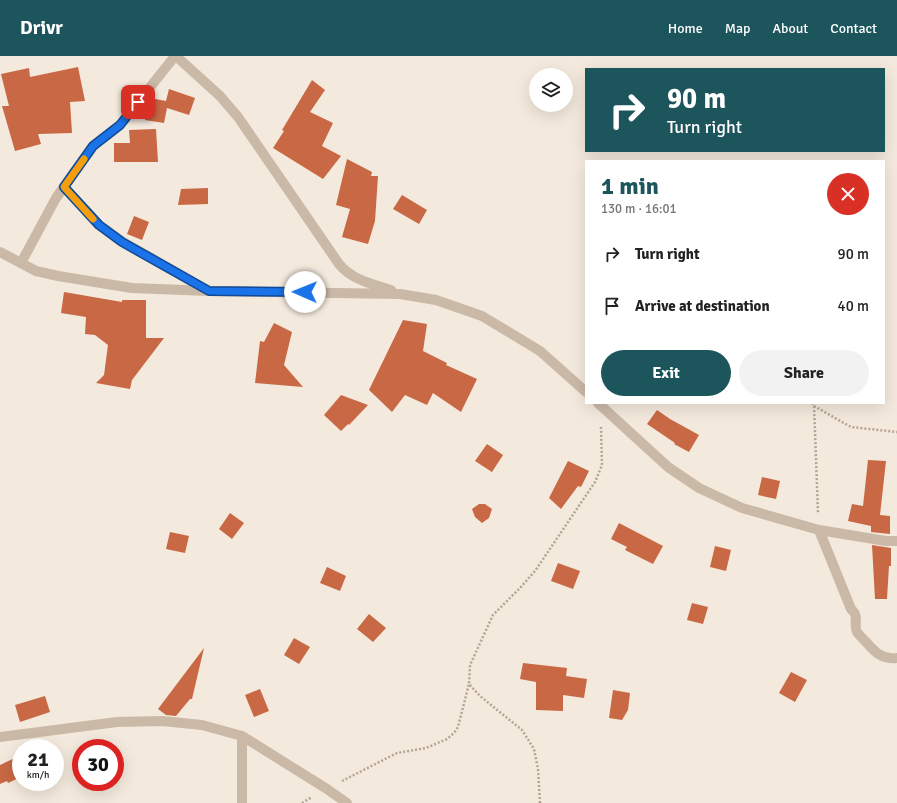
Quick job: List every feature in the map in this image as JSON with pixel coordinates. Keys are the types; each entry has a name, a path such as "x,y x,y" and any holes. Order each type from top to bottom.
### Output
{"street":[{"path":"21,263 56,198 93,146 120,125 176,56 220,96 238,117 346,273 358,279 400,294"},
{"path":"64,187 99,225 122,242 209,291"},
{"path":"0,252 36,271 132,288 209,291 400,294 436,300 482,316 540,351 585,391"},
{"path":"599,404 668,467 699,488 742,508 819,530 886,541 897,541"},
{"path":"819,530 851,609 856,617 857,632 876,653 884,658 897,658"},
{"path":"0,737 117,722 162,721 202,725 242,736 347,803"},
{"path":"242,736 242,803"}],"path":[{"path":"302,803 397,753 426,748 447,739 454,733 458,727 469,684 470,665 493,615 535,571 597,478 602,465 599,404"},
{"path":"813,404 819,530"},
{"path":"813,404 851,427 897,432"},
{"path":"469,684 480,696 522,730 534,749 538,769 540,803"}],"building":[{"path":"78,67 85,101 70,102 72,133 38,134 41,144 15,151 2,106 9,106 1,74 29,68 30,77"},
{"path":"312,80 325,90 310,112 333,123 322,146 341,156 323,179 273,148"},
{"path":"169,89 195,98 189,115 167,108 164,123 145,120 149,99 166,101"},
{"path":"156,129 158,162 114,162 114,143 130,143 129,130"},
{"path":"347,159 372,172 371,176 378,176 375,221 368,244 342,237 350,209 336,205"},
{"path":"208,188 208,204 178,205 181,189"},
{"path":"402,195 427,210 419,224 393,209"},
{"path":"134,216 149,222 142,240 127,234"},
{"path":"64,292 122,302 122,300 146,300 146,338 164,338 132,380 130,389 96,383 104,375 108,345 95,335 85,334 86,317 61,313"},
{"path":"403,320 427,324 423,351 447,363 446,365 477,379 461,412 433,393 427,405 405,395 392,412 369,390"},
{"path":"274,323 292,332 284,365 303,387 255,383 260,341 264,342"},
{"path":"341,395 368,405 349,425 348,424 341,431 324,415"},
{"path":"657,410 699,435 689,452 674,444 675,443 647,424"},
{"path":"487,444 503,455 492,472 475,461"},
{"path":"868,460 886,461 880,515 890,516 890,534 871,532 871,526 848,521 852,504 863,506"},
{"path":"568,461 589,471 581,487 578,486 561,509 549,498"},
{"path":"762,477 780,481 776,499 758,495"},
{"path":"479,504 485,504 492,509 489,518 482,523 475,517 472,509"},
{"path":"230,513 244,523 232,539 219,529"},
{"path":"619,523 663,546 653,564 625,550 627,547 611,539"},
{"path":"170,532 189,536 185,553 166,549"},
{"path":"872,545 891,548 891,566 889,566 887,599 875,599"},
{"path":"715,546 731,550 726,571 710,567"},
{"path":"558,563 580,571 573,589 551,581"},
{"path":"327,567 346,576 340,591 320,583"},
{"path":"692,603 708,607 703,624 687,620"},
{"path":"369,614 386,628 373,642 357,629"},
{"path":"294,638 310,647 299,664 284,655"},
{"path":"204,648 192,699 190,699 176,716 166,715 158,709"},
{"path":"523,663 567,668 566,676 587,679 584,698 563,695 563,711 536,710 536,682 520,679"},
{"path":"791,672 807,680 795,702 779,693"},
{"path":"260,689 269,711 254,717 245,695"},
{"path":"613,690 630,693 628,710 622,720 609,718"},
{"path":"45,696 50,712 20,722 15,705"},
{"path":"12,759 12,781 8,783 7,781 0,784 0,765"}],"slow traffic":[{"path":"84,159 64,187 93,219"}],"route":[{"path":"138,102 120,125 93,146 64,187 99,225 122,242 209,291 305,292"}]}
